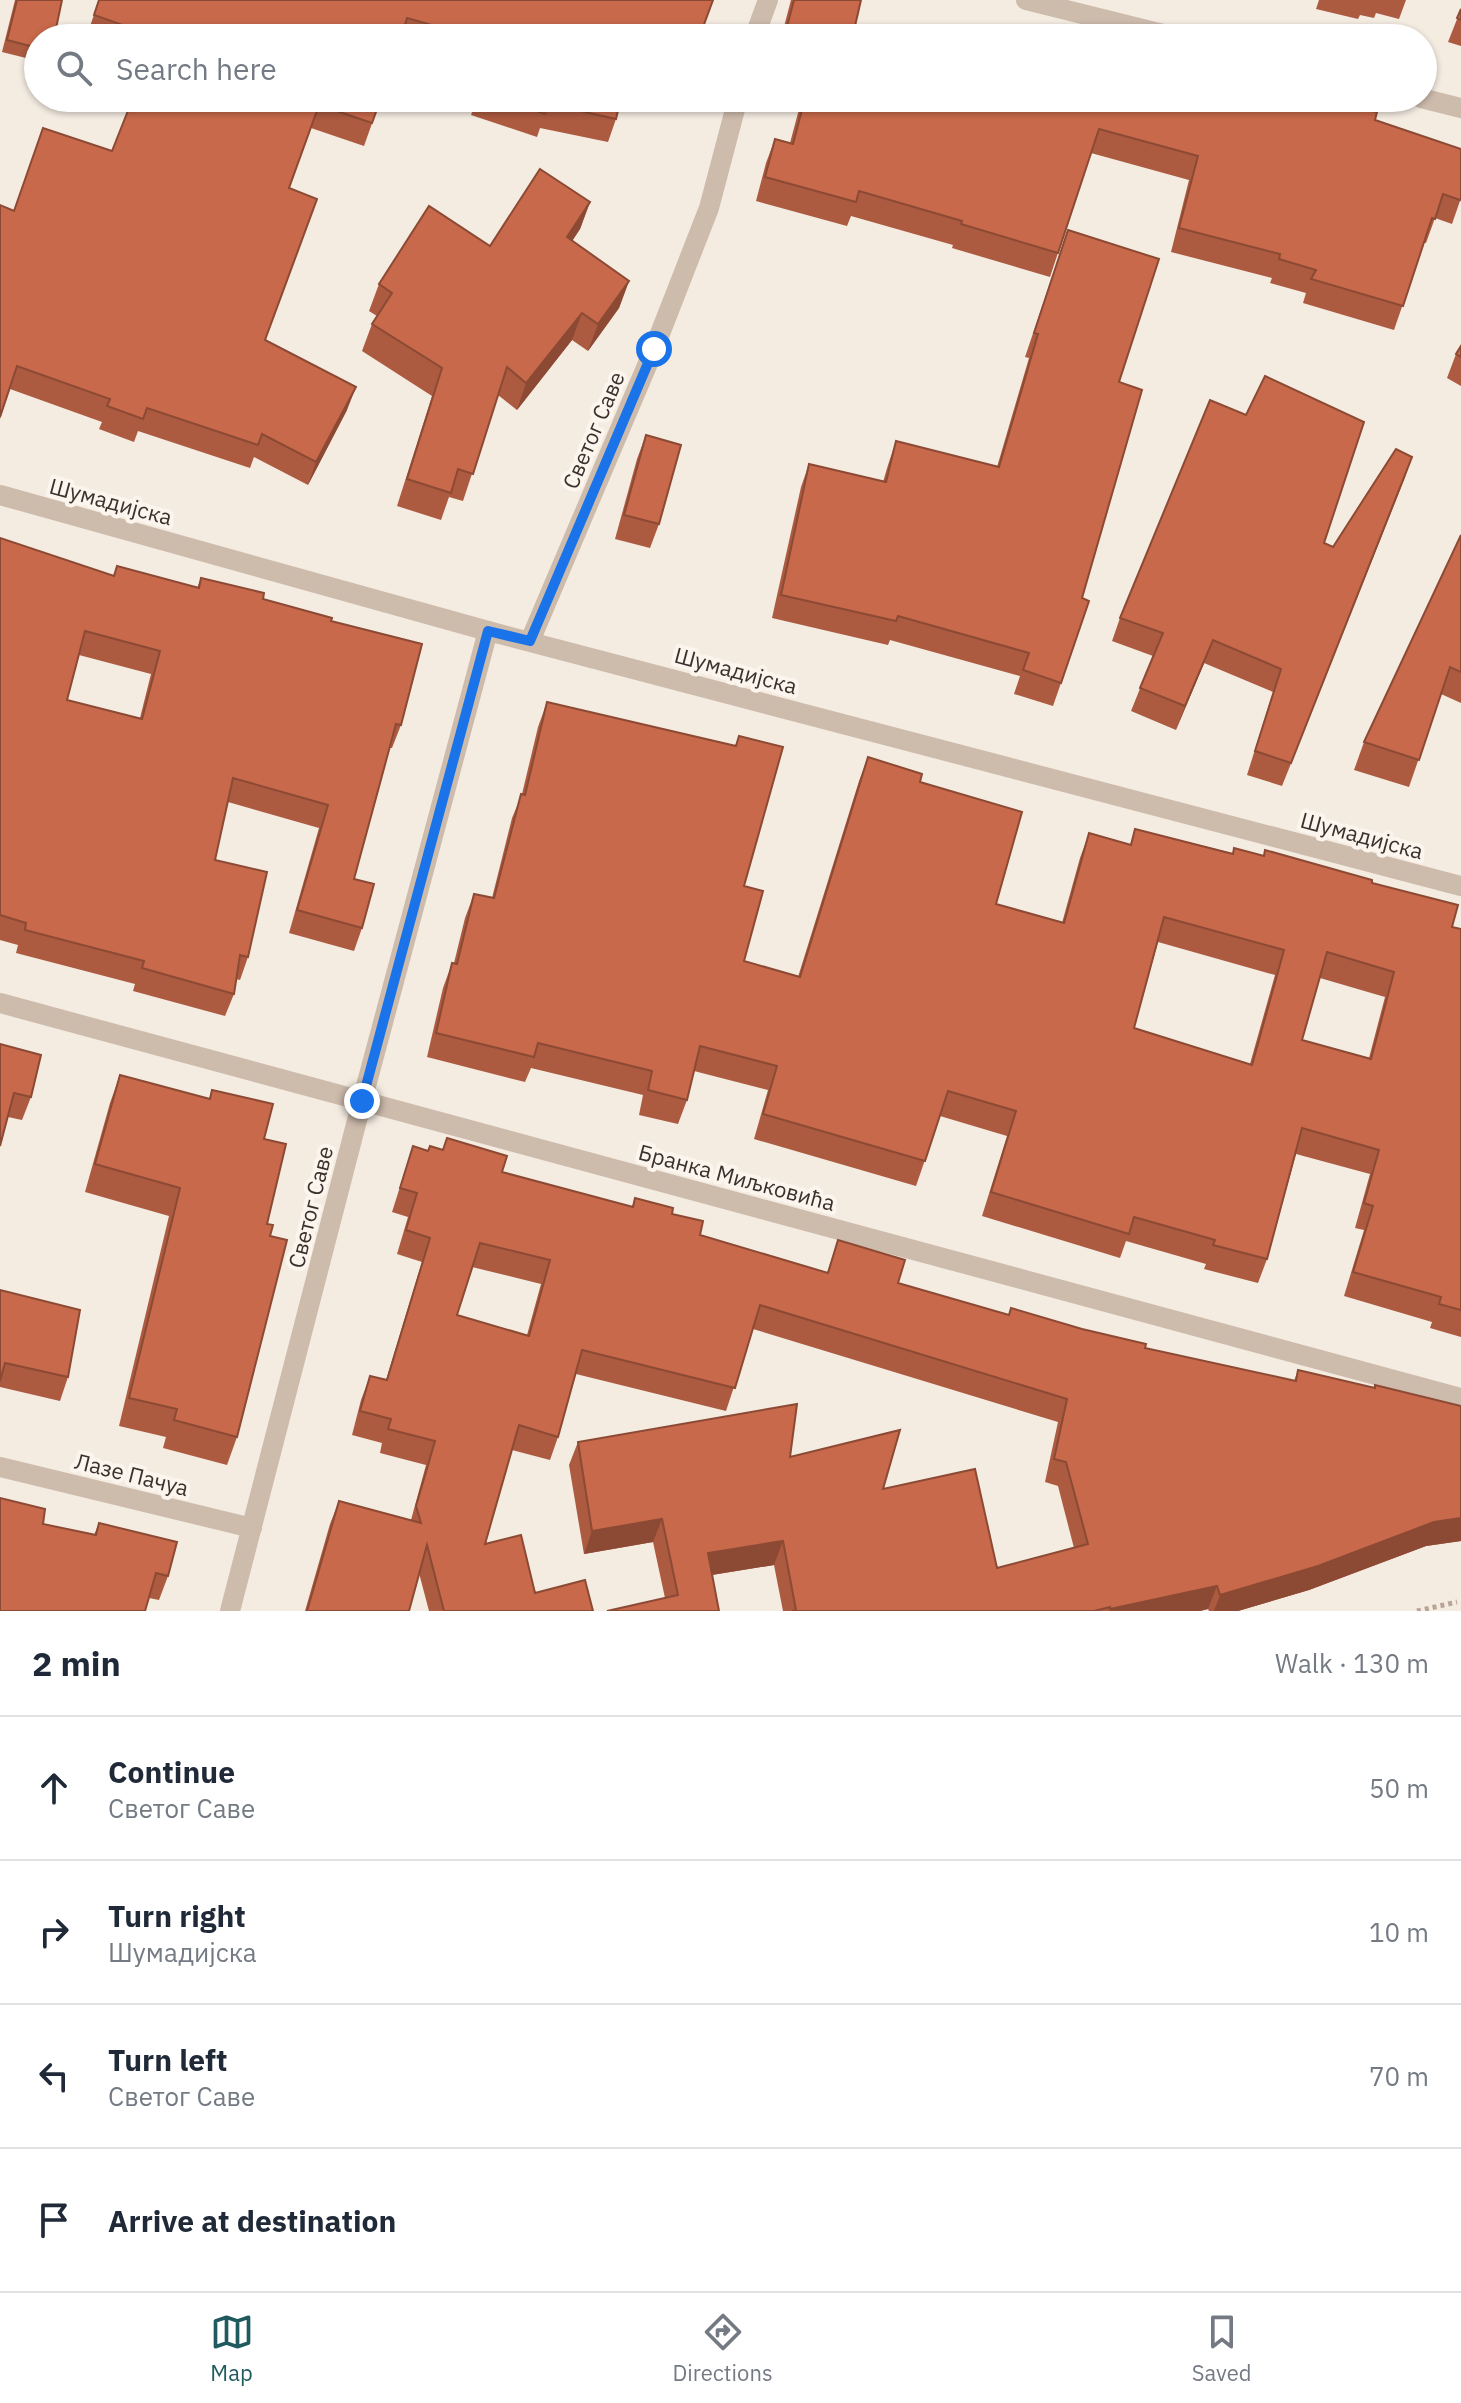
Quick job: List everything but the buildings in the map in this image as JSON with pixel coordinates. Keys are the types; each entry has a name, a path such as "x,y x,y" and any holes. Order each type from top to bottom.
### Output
{"street":[{"path":"759,24 768,0"},
{"path":"1026,0 1123,24"},
{"path":"1437,102 1461,108"},
{"name":"Светог Саве","path":"530,641 654,349 709,208 734,112"},
{"name":"Шумадијска","path":"0,495 488,631 1461,886"},
{"name":"Светог Саве","path":"230,1611 488,631"},
{"name":"Бранка Миљковића","path":"0,1003 1461,1398"},
{"name":"Лазе Пачуа","path":"0,1467 252,1528"}],"path":[{"path":"1417,1611 1457,1602"}],"route":[{"path":"362,1101 488,631 530,641 654,349"}]}
